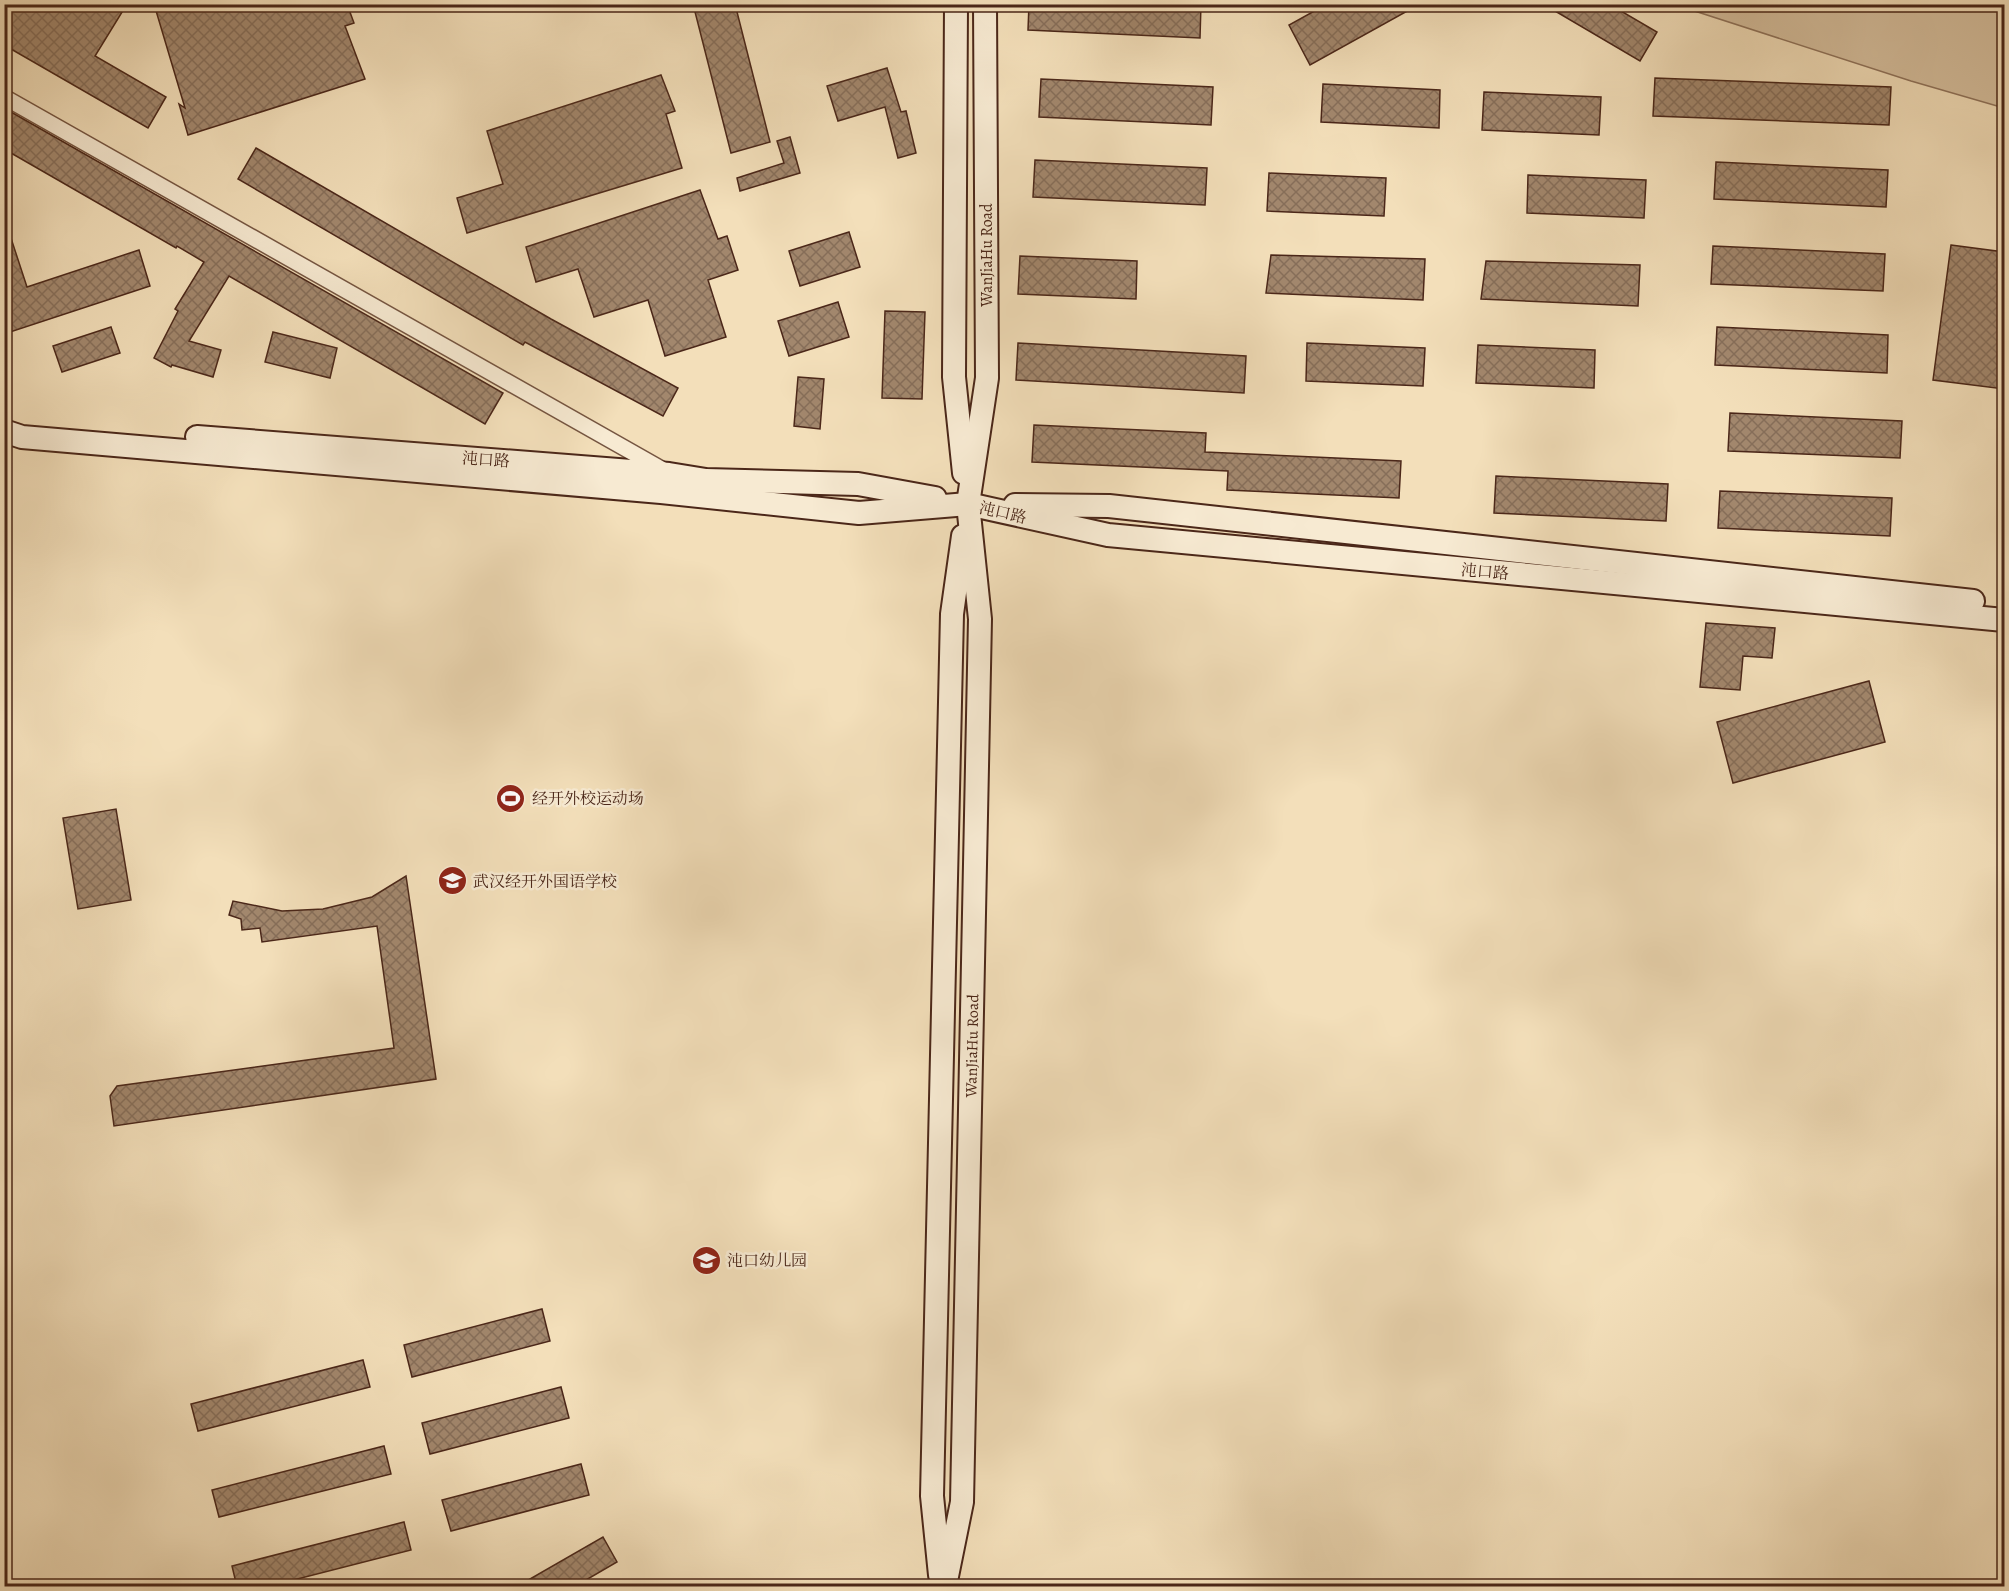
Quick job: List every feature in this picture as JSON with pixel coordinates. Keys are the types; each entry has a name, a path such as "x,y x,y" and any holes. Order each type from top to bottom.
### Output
{"main road":[{"name":"WanJiaHu Road","path":"956,4 954,377 968,504"},
{"name":"WanJiaHu Road","path":"943,1587 932,1496 951,650 952,614 987,378 984,4"},
{"name":"沌口路","path":"4,416 25,423 665,483 859,513 968,504 1109,506 2004,605"},
{"name":"沌口路","path":"4,431 22,437 665,483"},
{"name":"沌口路","path":"968,504 1108,535 2004,620"}],"street":[{"path":"4,97 665,483"}],"shaded area":[{"path":"1676,5 2004,5 2004,108 1911,81"}],"building":[{"path":"4,4 127,4 95,56 166,97 148,128 4,45"},
{"path":"154,4 269,4 270,9 285,4 347,4 354,23 345,26 365,79 188,135 179,104 185,108"},
{"path":"693,4 735,4 770,142 731,153"},
{"path":"1029,4 1201,4 1200,38 1028,30"},
{"path":"1327,4 1420,4 1310,65 1289,25"},
{"path":"1543,4 1609,4 1657,32 1640,61"},
{"path":"887,68 901,112 906,111 916,153 898,158 885,107 838,121 827,86"},
{"path":"661,75 675,111 666,114 682,168 467,233 457,198 503,184 487,131"},
{"path":"1655,78 1891,87 1889,125 1653,116"},
{"path":"1041,79 1213,87 1211,125 1039,117"},
{"path":"1323,84 1440,90 1439,128 1321,122"},
{"path":"1484,92 1601,97 1599,135 1482,130"},
{"path":"4,108 503,393 485,424 229,276 189,341 221,350 213,377 172,365 171,367 154,358 178,311 175,309 204,262 4,149"},
{"path":"790,137 800,173 740,191 737,178 784,163 777,141"},
{"path":"256,148 551,319 678,388 663,416 525,342 523,345 238,179"},
{"path":"1035,160 1207,168 1205,205 1033,197"},
{"path":"1716,162 1888,170 1886,207 1714,199"},
{"path":"1269,173 1386,178 1384,216 1267,211"},
{"path":"1528,175 1646,180 1644,218 1527,213"},
{"path":"700,190 718,239 727,236 738,270 708,280 726,337 665,356 648,300 594,317 578,269 536,282 526,247"},
{"path":"7,226 27,287 139,250 150,286 4,334 4,227"},
{"path":"849,232 860,267 800,286 789,251"},
{"path":"1951,245 2004,252 2004,389 1933,380"},
{"path":"1713,246 1885,254 1883,291 1711,284"},
{"path":"1271,255 1425,259 1423,300 1266,293"},
{"path":"1020,256 1137,261 1136,299 1018,294"},
{"path":"1486,261 1640,265 1638,306 1481,299"},
{"path":"838,302 849,337 789,356 778,321"},
{"path":"885,311 925,312 922,399 882,398"},
{"path":"111,327 120,353 62,372 53,346"},
{"path":"1717,327 1888,335 1887,373 1715,365"},
{"path":"273,332 337,348 330,378 265,362"},
{"path":"1018,343 1246,356 1244,393 1016,380"},
{"path":"1307,343 1425,348 1423,386 1306,381"},
{"path":"1478,345 1595,350 1594,388 1476,383"},
{"path":"798,377 824,379 820,429 794,426"},
{"path":"1730,413 1902,421 1900,458 1728,451"},
{"path":"1034,425 1206,433 1205,452 1401,461 1399,498 1227,490 1228,471 1032,462"},
{"path":"1496,476 1668,484 1666,521 1494,513"},
{"path":"1720,491 1892,498 1890,536 1718,528"},
{"path":"1706,623 1775,628 1772,658 1743,656 1740,690 1700,687"},
{"path":"1869,681 1885,742 1733,783 1717,722"},
{"path":"116,809 131,900 78,909 63,818"},
{"path":"406,876 436,1079 114,1126 110,1096 117,1086 394,1048 377,926 262,942 260,928 242,930 241,919 229,915 233,901 282,911 323,909 372,897"},
{"path":"542,1309 550,1341 412,1377 404,1345"},
{"path":"363,1360 370,1387 198,1431 191,1404"},
{"path":"561,1387 569,1418 430,1454 422,1423"},
{"path":"384,1446 391,1474 219,1517 212,1490"},
{"path":"581,1464 589,1495 451,1531 442,1500"},
{"path":"404,1522 411,1550 266,1587 237,1587 232,1566"},
{"path":"603,1537 617,1562 574,1587 516,1587"}],"place":[{"name":"经开外校运动场","path":"511,798"},
{"name":"武汉经开外国语学校","path":"452,881"},
{"name":"沌口幼儿园","path":"706,1260"}]}
